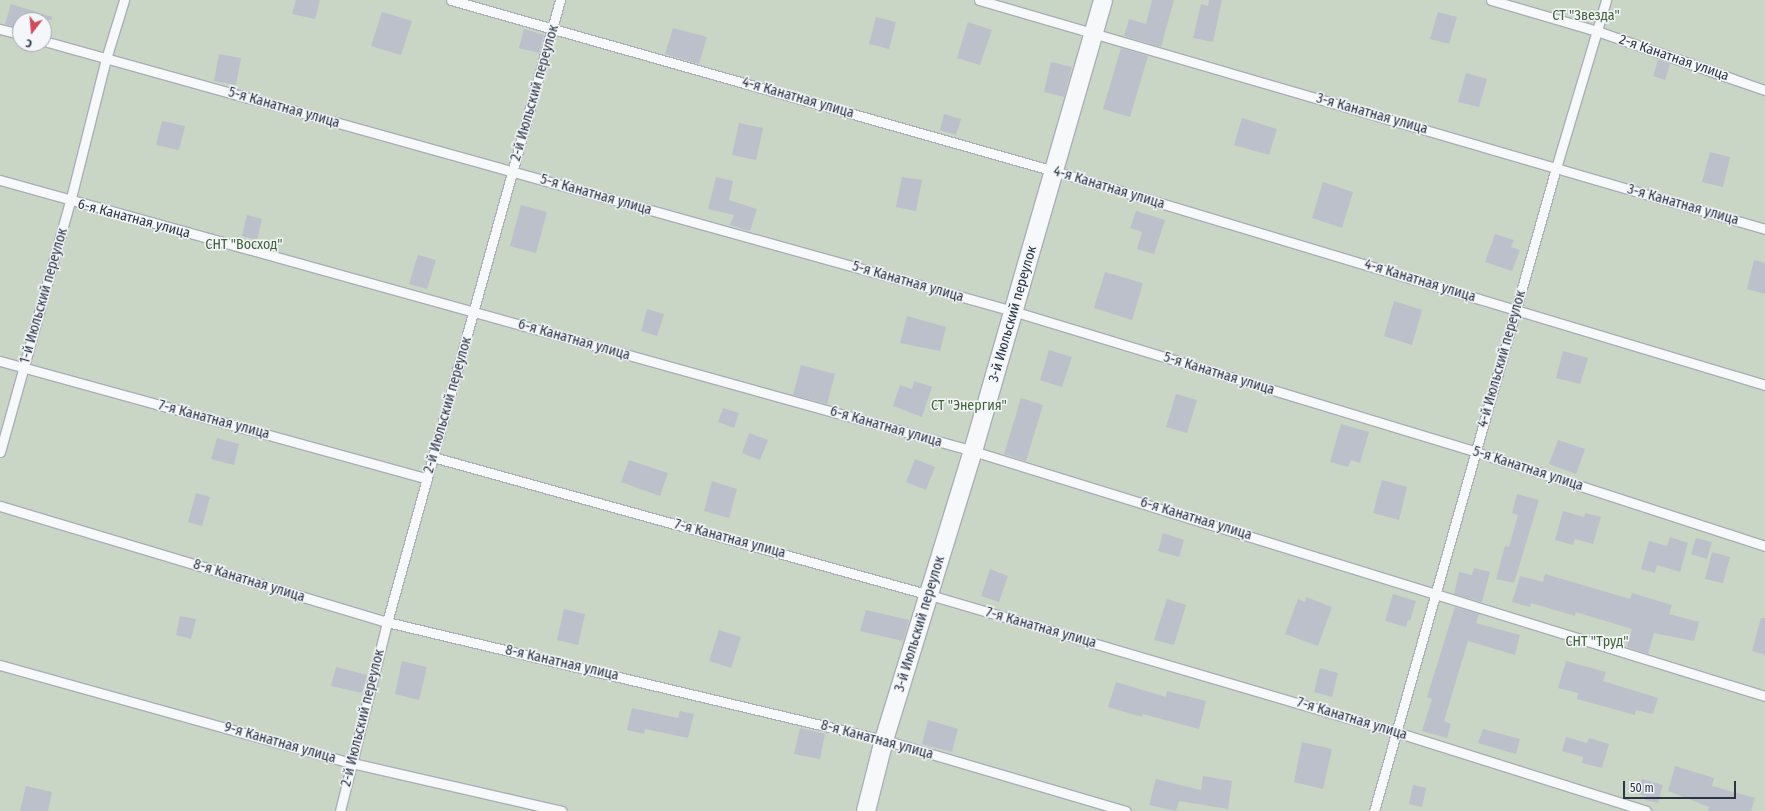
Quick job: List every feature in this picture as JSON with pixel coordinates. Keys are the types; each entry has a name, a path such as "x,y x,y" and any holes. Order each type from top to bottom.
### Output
{"street":[{"name":"3-й Июльский переулок","path":"866,811 884,740 930,595 973,451 1103,0"}],"lane":[{"name":"1-й Июльский переулок","path":"0,452 70,202 106,59 124,0"},
{"name":"4-я Канатная улица","path":"451,0 1054,171 1765,386"},
{"name":"2-й Июльский переулок","path":"340,811 387,622 560,0"},
{"name":"3-я Канатная улица","path":"979,0 1765,229"},
{"name":"2-я Канатная улица","path":"1491,0 1597,31 1765,90"},
{"name":"4-й Июльский переулок","path":"1374,811 1556,168 1606,0"},
{"path":"0,29 12,32"},
{"name":"5-я Канатная улица","path":"52,43 1013,311 1476,452 1765,546"},
{"name":"6-я Канатная улица","path":"0,180 70,202 474,312 973,451 1765,696"},
{"name":"7-я Канатная улица","path":"0,361 427,479"},
{"name":"7-я Канатная улица","path":"433,457 930,595 1396,732 1646,811"},
{"name":"8-я Канатная улица","path":"0,506 387,622 884,740 1126,811"},
{"name":"9-я Канатная улица","path":"0,665 352,763 562,811"}],"green space":[{"path":"0,0 1765,0 1765,811 0,811"}],"building":[{"path":"296,0 320,0 315,19 292,14"},
{"path":"1152,0 1174,0 1161,47 1124,36 1129,19 1146,24"},
{"path":"1209,0 1222,0 1213,42 1193,38 1201,4 1208,6"},
{"path":"11,4 36,12 12,12 12,26 5,24"},
{"path":"382,12 412,21 401,55 371,46"},
{"path":"1438,12 1457,17 1449,44 1430,39"},
{"path":"876,17 896,22 889,49 869,44"},
{"path":"968,22 992,30 980,65 957,58"},
{"path":"673,28 707,37 699,64 665,54"},
{"path":"524,29 544,35 539,53 519,48"},
{"path":"1121,48 1148,56 1130,117 1103,109"},
{"path":"219,54 241,58 236,85 214,81"},
{"path":"1658,60 1670,64 1665,80 1653,76"},
{"path":"1051,62 1072,67 1064,97 1044,92"},
{"path":"1466,73 1487,79 1479,107 1458,102"},
{"path":"944,114 961,119 956,135 940,130"},
{"path":"1242,118 1277,129 1269,155 1234,145"},
{"path":"162,121 185,126 179,150 156,145"},
{"path":"739,123 763,128 756,160 732,155"},
{"path":"1710,152 1730,157 1723,187 1702,182"},
{"path":"716,177 733,181 729,200 757,209 750,231 730,225 734,215 708,209"},
{"path":"902,177 922,180 916,211 896,207"},
{"path":"1323,182 1353,192 1342,228 1312,218"},
{"path":"521,205 547,212 536,253 510,246"},
{"path":"1136,211 1165,220 1154,254 1137,249 1142,232 1130,228"},
{"path":"247,215 262,219 257,240 242,236"},
{"path":"1495,234 1514,240 1511,247 1520,250 1512,271 1485,262"},
{"path":"418,255 436,260 427,289 409,284"},
{"path":"1754,260 1765,263 1765,294 1747,289"},
{"path":"1105,272 1143,283 1132,320 1094,308"},
{"path":"1394,301 1422,310 1412,345 1384,336"},
{"path":"647,309 664,314 657,336 641,331"},
{"path":"907,316 946,327 940,351 900,343"},
{"path":"1049,350 1072,357 1062,387 1040,380"},
{"path":"1563,351 1588,358 1580,384 1556,378"},
{"path":"801,365 835,374 827,404 793,395"},
{"path":"914,381 932,387 922,417 893,406 900,385 912,389"},
{"path":"1176,394 1197,400 1187,433 1166,427"},
{"path":"1021,398 1043,405 1026,461 1004,454"},
{"path":"723,408 739,413 734,428 718,422"},
{"path":"1341,424 1369,432 1360,463 1351,460 1348,467 1330,462"},
{"path":"749,433 768,440 760,460 742,453"},
{"path":"217,438 239,444 234,465 211,459"},
{"path":"1558,440 1585,449 1576,474 1549,464"},
{"path":"915,459 935,467 926,490 906,482"},
{"path":"629,460 668,473 660,496 621,482"},
{"path":"1382,480 1407,487 1399,520 1373,513"},
{"path":"712,481 737,489 729,518 704,511"},
{"path":"196,493 210,497 202,526 188,522"},
{"path":"1517,494 1539,500 1514,583 1496,579 1505,546 1509,547 1518,515 1512,513"},
{"path":"1563,511 1584,517 1585,513 1601,517 1593,544 1575,539 1573,545 1555,540"},
{"path":"1163,533 1184,540 1179,557 1158,551"},
{"path":"1670,537 1688,543 1680,572 1657,565 1655,573 1641,569 1649,541 1667,546"},
{"path":"1696,538 1712,542 1707,559 1691,554"},
{"path":"1712,552 1730,557 1723,583 1705,579"},
{"path":"1474,568 1490,572 1482,602 1454,594 1459,572 1472,575"},
{"path":"990,569 1008,576 999,602 981,596"},
{"path":"1545,574 1630,599 1632,593 1672,605 1669,614 1699,622 1694,641 1654,633 1648,654 1627,647 1632,629 1576,612 1575,616 1531,603 1530,607 1512,602 1520,576 1543,582"},
{"path":"1393,594 1416,601 1410,621 1408,620 1406,627 1385,621"},
{"path":"1306,597 1332,607 1318,646 1285,634 1298,599 1305,602"},
{"path":"1167,599 1186,605 1174,645 1154,640"},
{"path":"1455,607 1479,614 1476,623 1520,635 1515,655 1468,641 1444,721 1451,724 1447,738 1422,731 1432,699 1427,697"},
{"path":"564,609 585,614 578,645 557,640"},
{"path":"866,610 909,620 903,641 860,631"},
{"path":"180,616 196,619 191,639 176,635"},
{"path":"1761,618 1765,618 1765,655 1752,651"},
{"path":"719,630 741,637 731,668 709,661"},
{"path":"402,661 427,667 419,700 395,694"},
{"path":"1566,661 1606,672 1603,681 1658,698 1653,714 1636,710 1635,715 1577,699 1578,693 1558,688"},
{"path":"336,667 367,675 362,693 331,686"},
{"path":"1320,668 1338,673 1332,697 1314,692"},
{"path":"1116,682 1166,697 1167,691 1206,701 1199,729 1143,714 1142,717 1108,707"},
{"path":"632,708 678,718 680,711 694,714 688,738 645,729 644,734 627,730"},
{"path":"928,720 958,729 952,752 922,744"},
{"path":"800,728 825,734 820,759 794,754"},
{"path":"1483,729 1520,739 1516,754 1478,743"},
{"path":"1566,737 1587,743 1589,738 1609,744 1602,768 1582,763 1583,757 1562,751"},
{"path":"1302,742 1332,749 1323,789 1294,782"},
{"path":"1675,766 1714,778 1712,786 1755,798 1751,811 1708,811 1709,807 1668,791"},
{"path":"1203,776 1232,781 1228,809 1179,801 1176,811 1149,805 1156,779 1201,790"},
{"path":"1642,779 1663,785 1658,803 1645,800 1646,796 1638,794"},
{"path":"1413,785 1426,788 1422,807 1409,804"},
{"path":"26,786 52,792 48,811 20,811"}],"park label":[{"name":"СТ \"Звезда\"","path":"1586,16"},
{"name":"СНТ \"Восход\"","path":"244,245"},
{"name":"СТ \"Энергия\"","path":"969,406"},
{"name":"СНТ \"Труд\"","path":"1597,642"}]}
